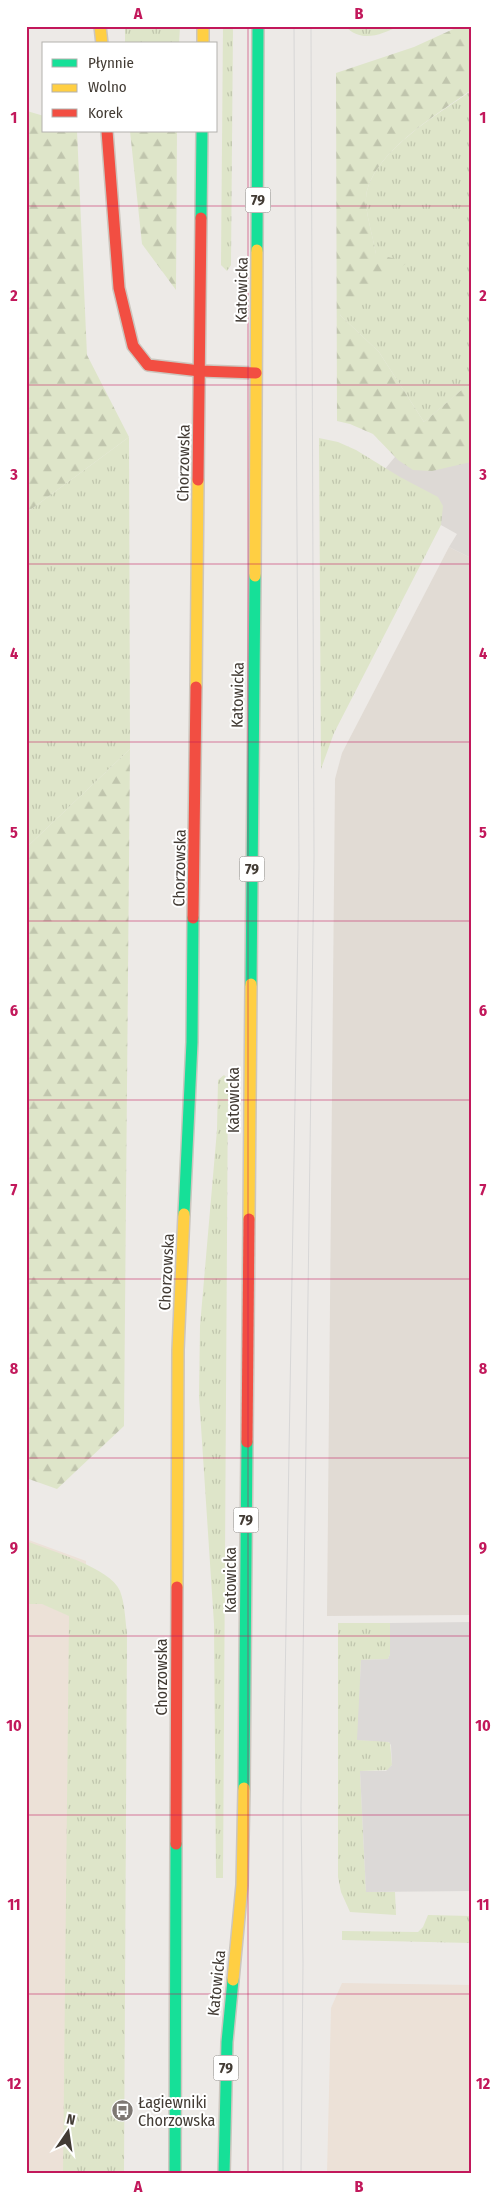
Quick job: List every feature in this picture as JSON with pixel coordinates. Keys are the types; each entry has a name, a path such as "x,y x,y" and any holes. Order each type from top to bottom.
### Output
{"main road":[{"path":"100,26 102,42"},
{"path":"203,26 203,42"},
{"name":"Katowicka","path":"224,2174 227,2042 244,1846 258,26"},
{"path":"107,132 119,288 133,346 148,365 200,371 256,373"},
{"name":"Chorzowska","path":"175,2174 178,1350 192,1042 197,733 202,132"}],"shaded area":[{"path":"471,382 471,558 449,547 457,534 441,525 385,469 424,422"},
{"path":"449,547 471,558 471,1615 327,1616 335,779 342,753"},
{"path":"26,1539 86,1561 85,2174 26,2174"},
{"path":"471,1622 471,1891 366,1892 360,1771 386,1771 392,1765 391,1745 389,1742 357,1740 361,1660 388,1659 390,1654 390,1623"},
{"path":"342,1983 471,1985 471,2174 327,2174 331,2008"}],"green space":[{"path":"125,26 180,26 179,42 125,42"},
{"path":"223,26 233,26 231,265 227,271 221,265"},
{"path":"345,26 400,26 372,36 365,36 358,35"},
{"path":"460,26 471,26 471,90 424,123 392,151 379,166 370,182 366,198 376,254 408,262 340,315 379,352 424,422 471,382 471,462 432,471 413,470 398,460 373,434 350,424 337,421 336,73 414,47"},
{"path":"471,91 471,382 424,422 379,352 340,315 376,255 366,198 370,182 379,166 392,151 424,123"},
{"path":"27,111 42,115 42,132 77,132 87,355 129,437 26,513"},
{"path":"130,132 177,132 176,290 142,244"},
{"path":"129,437 130,749 26,848 26,513"},
{"path":"319,438 338,442 356,450 400,477 438,497 443,506 441,525 334,733 321,769"},
{"path":"130,749 124,1426 57,1489 26,1478 26,848"},
{"path":"224,1075 228,1079 223,1878 216,1878 214,1624 199,1396 200,1326 217,1130 218,1080"},
{"path":"26,1541 92,1567 105,1575 120,1591 124,1606 127,1633 124,2174 63,2174 69,1616 42,1604 26,1604"},
{"path":"338,1623 390,1623 390,1654 388,1659 361,1660 358,1740 386,1741 390,1743 392,1765 388,1770 360,1771 366,1892 395,1892 396,1915 350,1912 341,1892 338,1877"},
{"path":"428,1915 471,1916 471,1943 342,1940 342,1931 418,1932 423,1927"}],"tram line":[{"path":"283,2174 283,1803 299,868 294,26"},
{"path":"301,2174 303,1963 301,1807 314,857 311,26"}],"traffic: fast":[{"path":"257,250 258,26"},
{"path":"201,218 202,132"},
{"path":"251,984 255,576"},
{"path":"184,1214 192,1042 193,918"},
{"path":"244,1788 247,1442"},
{"path":"175,2174 176,1844"},
{"path":"224,2174 227,2042 233,1980"}],"traffic: slow":[{"path":"100,26 102,42"},
{"path":"203,26 203,42"},
{"path":"255,576 257,250"},
{"path":"196,687 198,480"},
{"path":"249,1219 251,984"},
{"path":"177,1587 178,1350 184,1214"},
{"path":"233,1980 242,1885 244,1788"}],"traffic: jam":[{"path":"107,132 119,288 133,346 148,365 200,371 256,373"},
{"path":"198,480 201,218"},
{"path":"193,918 196,687"},
{"path":"247,1442 249,1219"},
{"path":"176,1844 177,1587"}],"place":[{"name":"Łagiewniki Chorzowska","path":"122,2111"}]}
